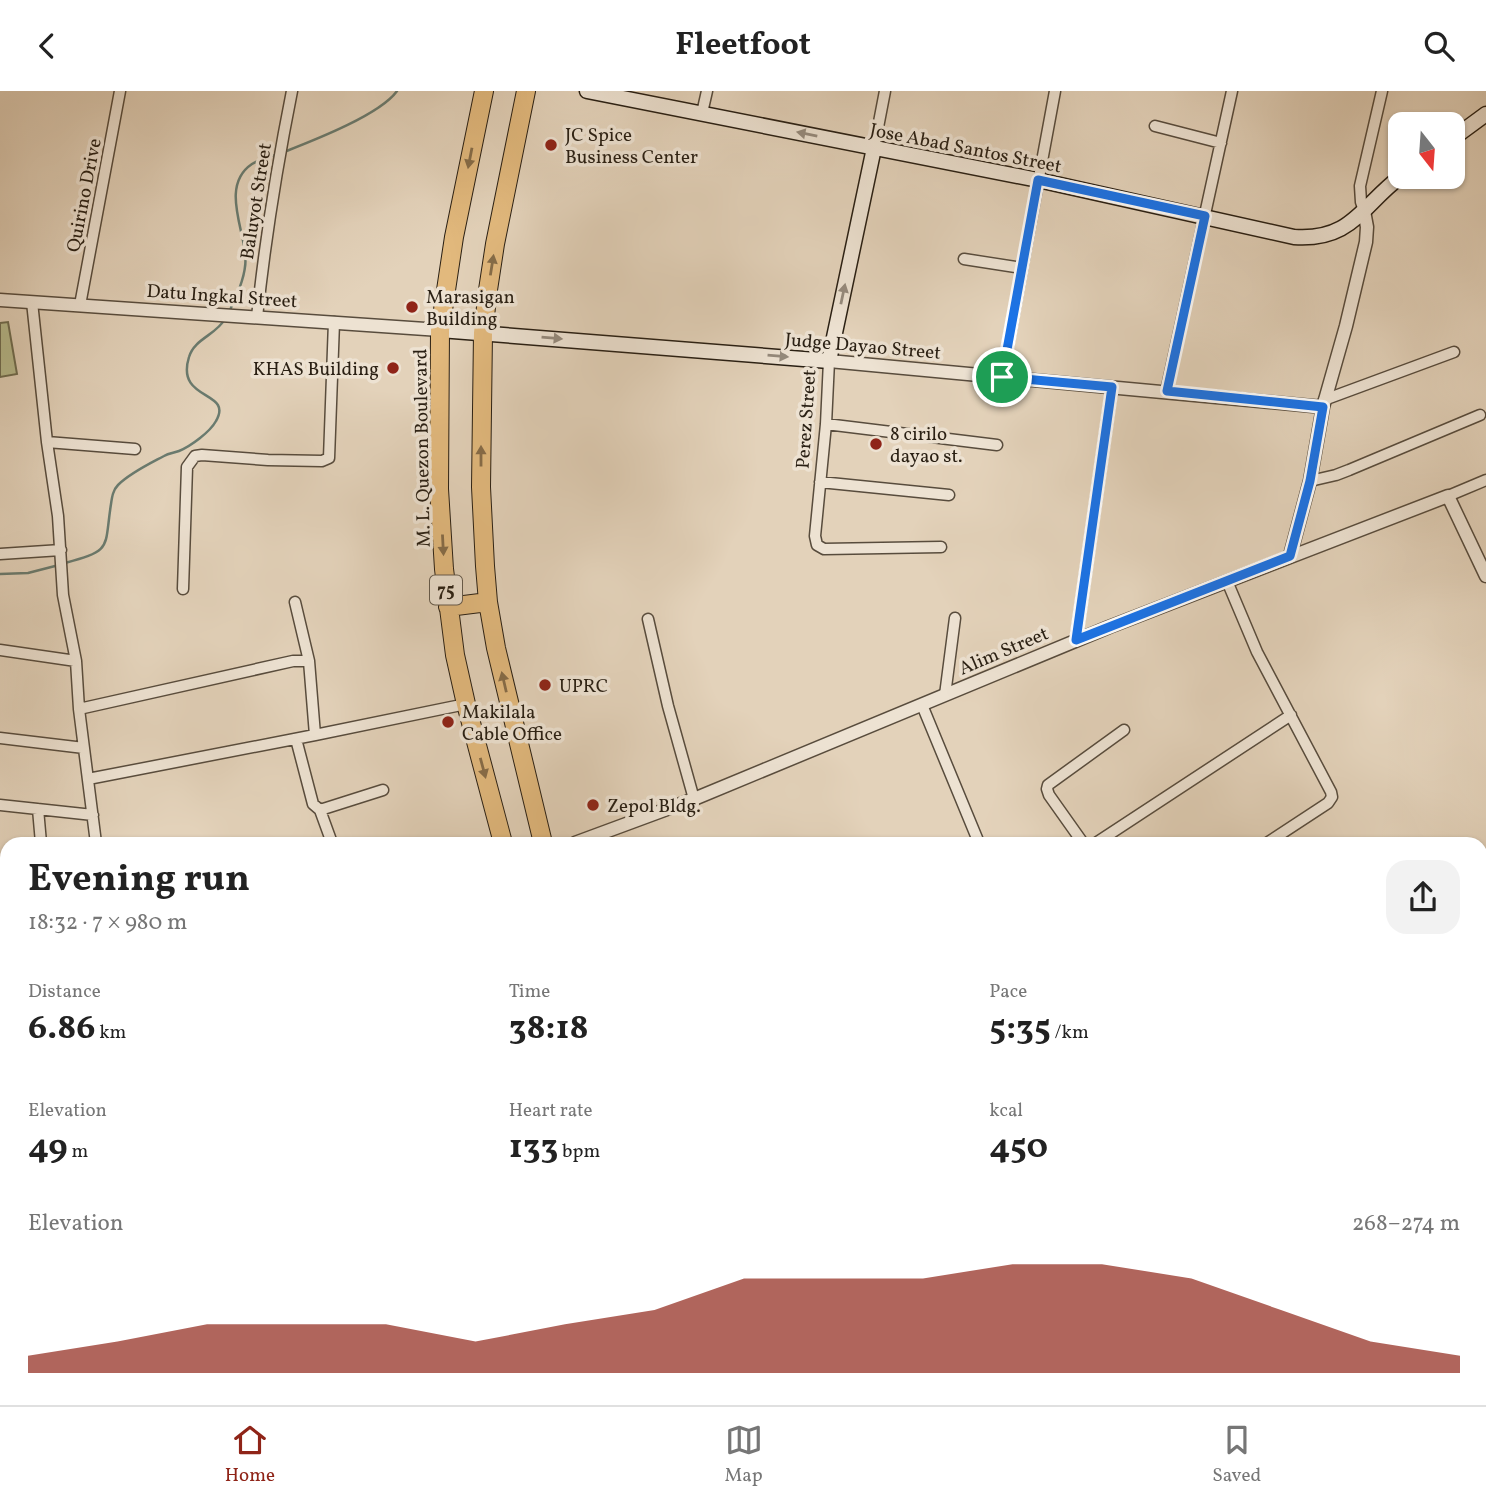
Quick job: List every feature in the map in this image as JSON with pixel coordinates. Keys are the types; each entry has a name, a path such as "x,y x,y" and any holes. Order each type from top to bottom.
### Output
{"highway":[{"name":"M. L. Quezon Boulevard","path":"484,91 454,237 440,330 439,489 448,607 455,655 501,837"},
{"name":"75","path":"526,91 488,291 484,333 481,487 488,602 504,684 542,837"},
{"path":"448,607 488,602"}],"main road":[{"name":"Jose Abad Santos Street","path":"587,91 1038,180 1294,237 1312,238 1336,231 1352,221 1388,188"},
{"path":"1465,129 1486,114"},
{"name":"Perez Street","path":"829,361 874,148"},
{"name":"Judge Dayao Street","path":"440,330 829,361"}],"street":[{"name":"Quirino Drive","path":"80,305 120,91"},
{"name":"Baluyot Street","path":"257,317 261,273 292,91"},
{"path":"702,113 707,91"},
{"name":"Perez Street","path":"874,148 885,91"},
{"path":"1002,377 1055,91"},
{"path":"1167,391 1232,91"},
{"path":"1290,556 1310,481 1324,403 1366,242 1367,227 1360,186 1382,91"},
{"path":"1155,127 1221,143"},
{"path":"964,259 1022,268"},
{"name":"Datu Ingkal Street","path":"0,300 440,330"},
{"path":"32,302 61,554 65,613 76,661 79,709 95,837"},
{"path":"183,589 187,467 195,456 202,454 268,460 322,461 329,458 334,322"},
{"path":"1324,403 1454,352"},
{"name":"Perez Street","path":"829,361 815,536 818,547 941,547"},
{"name":"Judge Dayao Street","path":"829,361 1324,403"},
{"path":"1076,640 1112,387"},
{"path":"1310,481 1343,473 1480,415"},
{"path":"826,424 997,445"},
{"path":"47,442 135,449"},
{"name":"Alim Street","path":"591,837 694,799 1076,640 1486,479"},
{"path":"820,482 949,495"},
{"path":"1448,496 1486,576"},
{"path":"0,554 61,554"},
{"path":"1227,580 1257,652 1292,715 1332,797 1328,803 1276,837"},
{"path":"295,602 309,661 315,735"},
{"path":"945,695 955,618"},
{"path":"648,619 668,706 694,799"},
{"path":"0,650 76,661"},
{"path":"79,709 293,661 309,661"},
{"path":"88,779 466,704"},
{"path":"922,705 977,837"},
{"path":"1105,837 1292,715"},
{"path":"1079,837 1049,795 1048,785 1124,730"},
{"path":"0,738 84,748"},
{"path":"296,739 313,803 320,810 330,837"},
{"path":"320,810 383,790"},
{"path":"0,805 93,815"},
{"path":"38,809 40,837"}],"green space":[{"path":"8,322 17,374 0,377 0,323"}],"waterway":[{"path":"284,152 361,118 397,91"},
{"path":"230,310 242,282 246,259 236,205 238,182 243,172 252,164 278,154"},
{"path":"65,563 91,555 103,545 108,530 112,496 118,485 166,455 189,446 216,421 219,411 217,404 196,389 190,382 187,371 189,357 195,346 225,319"},
{"path":"0,574 28,573 59,565"}],"place":[{"name":"JC Spice Business Center","path":"551,145"},
{"name":"Marasigan Building","path":"412,307"},
{"name":"KHAS Building","path":"393,368"},
{"name":"8 cirilo dayao st.","path":"876,444"},
{"name":"UPRC","path":"545,685"},
{"name":"Makilala Cable Office","path":"448,722"},
{"name":"Zepol Bldg.","path":"593,805"}],"route":[{"path":"1038,180 1205,216 1167,391 1323,407 1310,481 1290,556 1076,640 1112,387 1002,377 1038,180"}]}
